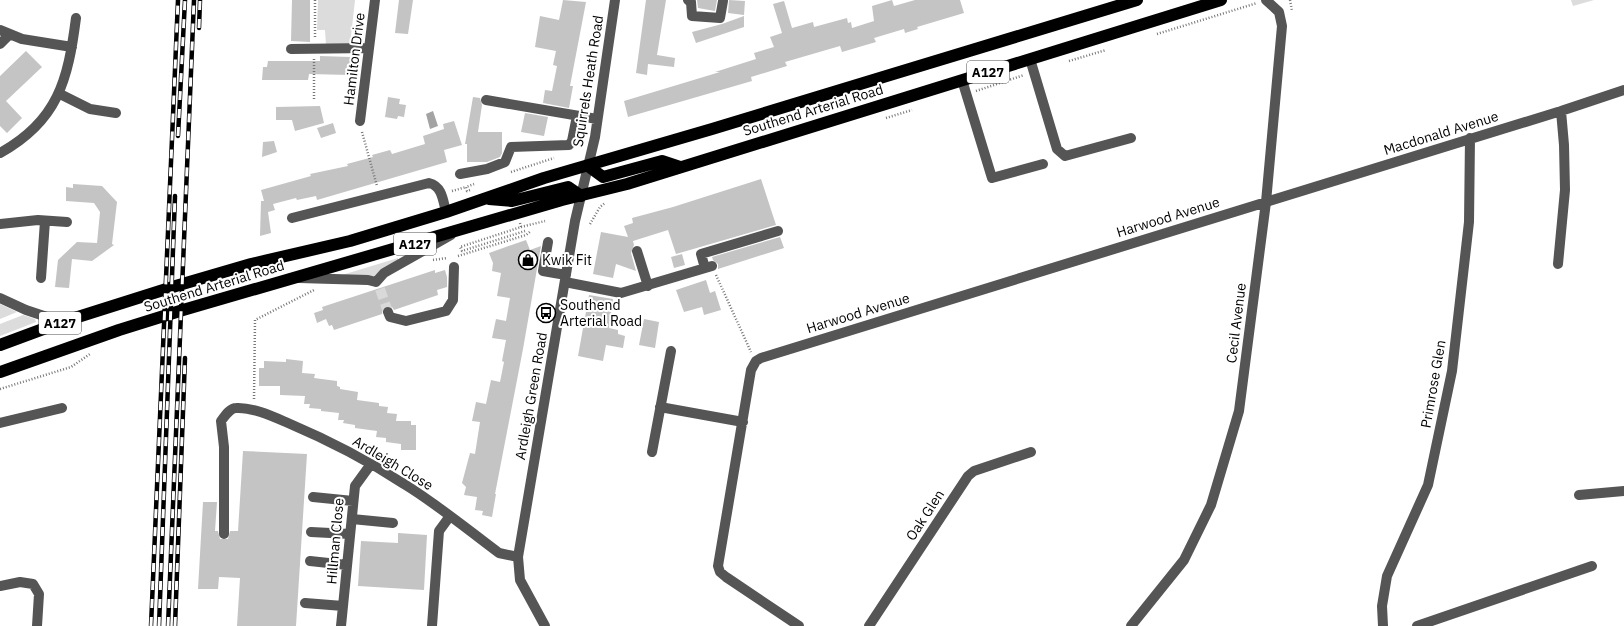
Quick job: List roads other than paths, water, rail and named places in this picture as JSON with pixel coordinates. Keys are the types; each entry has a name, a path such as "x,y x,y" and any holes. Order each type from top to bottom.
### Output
{"highway":[{"name":"Southend Arterial Road","path":"0,345 62,322 120,303 250,264 350,241 446,212 544,178 1137,0"},
{"name":"Southend Arterial Road","path":"0,372 119,330 680,167 1221,0"},
{"path":"588,166 603,177 662,161 680,167"},
{"name":"A127","path":"485,199 512,201 568,187 581,196"}],"street":[{"name":"Hamilton Drive","path":"360,122 375,0"},
{"name":"Squirrels Heath Road","path":"588,166 597,119 615,0"},
{"path":"688,0 691,2 692,16 720,18 723,1"},
{"name":"Cecil Avenue","path":"1131,626 1184,560 1211,505 1239,411 1266,202 1282,26 1279,12 1266,0"},
{"path":"0,153 23,139 36,128 60,94 72,47 76,18"},
{"path":"0,30 9,35 38,43 72,47"},
{"path":"0,44 9,35"},
{"path":"291,49 369,48"},
{"path":"1030,59 1057,149 1065,156 1131,138"},
{"path":"962,80 992,178 1043,164"},
{"name":"Macdonald Avenue","path":"1266,202 1561,111 1624,90"},
{"path":"60,94 90,109 116,113"},
{"path":"486,100 597,119"},
{"path":"1558,264 1565,190 1564,145 1561,111"},
{"path":"460,174 488,169 505,162 512,148 569,145 572,141 577,116"},
{"name":"Primrose Glen","path":"1383,626 1382,606 1387,576 1428,485 1452,371 1469,222 1470,138"},
{"name":"Ardleigh Green Road","path":"545,626 520,580 518,557 565,278 588,166"},
{"path":"292,218 429,183 436,185 440,191 446,212"},
{"name":"Harwood Avenue","path":"743,422 751,370 756,361 768,355 1266,202"},
{"path":"41,278 45,221"},
{"path":"0,224 45,221 67,222"},
{"path":"294,278 368,280 378,285 384,274 458,231"},
{"path":"548,242 543,271 620,294 709,267 701,254 778,231"},
{"path":"637,250 648,286"},
{"path":"388,312 390,317 406,321 446,311 453,300 454,267"},
{"path":"0,298 26,310 62,322"},
{"path":"652,452 670,352"},
{"path":"660,407 743,422 718,566 720,572 726,577 799,626"},
{"path":"0,423 62,408"},
{"name":"Ardleigh Close","path":"224,534 224,447 221,421 230,410 235,408 250,410 314,434 405,484 499,553 518,557"},
{"name":"Oak Glen","path":"869,626 968,476 974,471 1031,452"},
{"name":"Hillman Close","path":"341,626 355,486 370,464"},
{"path":"1579,495 1624,491"},
{"path":"312,497 353,501"},
{"path":"432,626 439,531 450,516"},
{"path":"352,519 393,523"},
{"path":"311,532 350,534"},
{"path":"310,561 347,565"},
{"path":"1417,626 1592,566"},
{"path":"0,586 20,582 33,584 39,594 37,626"},
{"path":"305,603 343,606"}],"tunnel":[{"path":"380,289 388,312"}],"railway":[{"path":"151,626 178,0"},
{"path":"178,136 185,0"},
{"path":"168,626 194,0"},
{"path":"199,28 200,0"},
{"path":"159,626 175,196"},
{"path":"175,626 185,358"}],"place":[{"name":"Kwik Fit","path":"528,260"},
{"name":"Southend Arterial Road","path":"546,313"}]}
